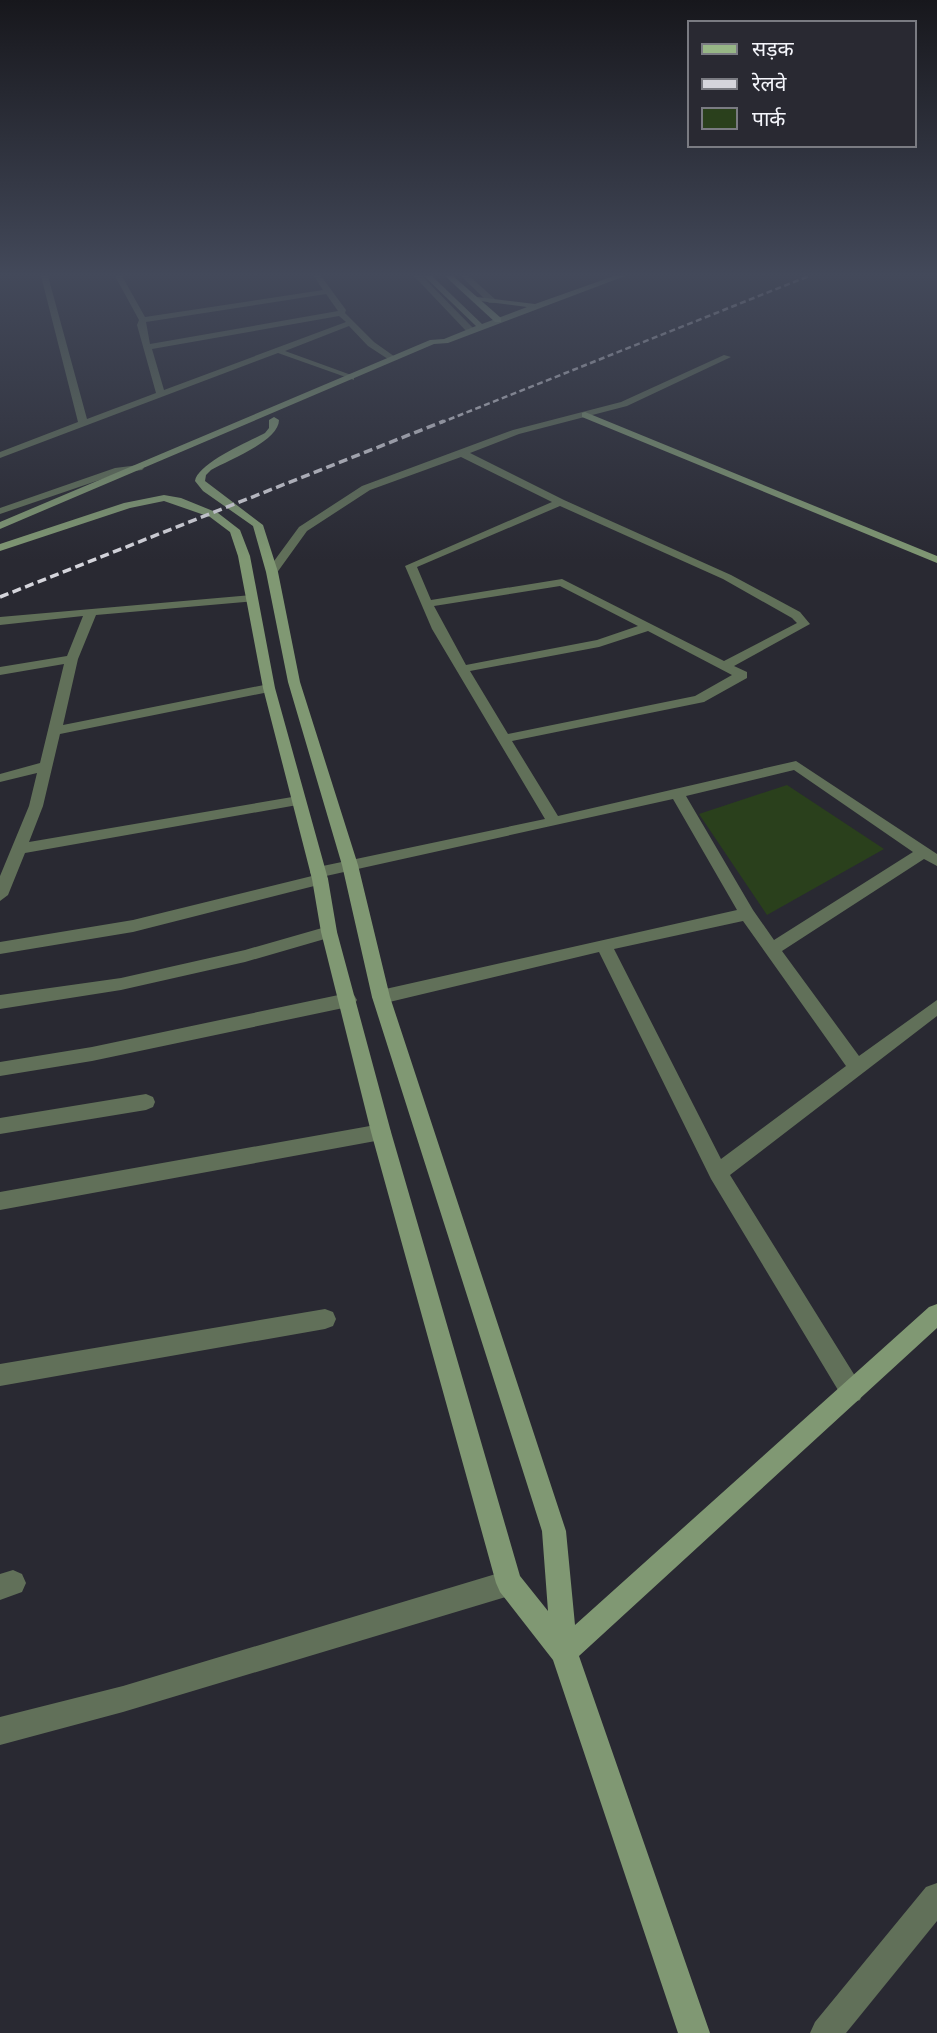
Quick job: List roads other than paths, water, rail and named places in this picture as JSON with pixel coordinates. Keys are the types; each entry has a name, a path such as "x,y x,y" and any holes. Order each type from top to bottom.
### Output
{"street":[{"path":"69,371 83,423"},
{"path":"155,371 160,393"},
{"path":"0,454 220,371"},
{"path":"332,371 351,378"},
{"path":"0,527 367,371"},
{"path":"50,517 388,371"},
{"path":"272,572 303,529 366,488 516,432 624,404 697,371"},
{"path":"597,411 937,549"},
{"path":"585,415 937,560"},
{"path":"274,420 274,428 268,435 201,474 200,481 207,489 258,525 272,572 295,682 350,865 381,997 554,1531 564,1652 694,2033"},
{"path":"462,453 561,502 727,577 796,615 804,624 724,666"},
{"path":"0,511 119,470 139,468"},
{"path":"0,548 128,505 164,498 177,500 214,515 235,530 244,556 269,688 319,875 329,932 381,1132 509,1583 564,1652"},
{"path":"554,822 438,629 411,566 561,502"},
{"path":"0,539 25,528"},
{"path":"427,604 562,582 742,675 699,699 504,739"},
{"path":"0,621 252,599"},
{"path":"0,895 36,806 72,659 91,612"},
{"path":"462,669 598,643 648,627"},
{"path":"0,671 72,659"},
{"path":"54,731 269,688"},
{"path":"0,948 133,926 350,865 554,822 796,765 931,857 772,949"},
{"path":"0,778 46,766"},
{"path":"677,793 747,914 856,1068"},
{"path":"18,849 298,802"},
{"path":"381,997 747,914"},
{"path":"0,1002 121,984 245,956 329,932"},
{"path":"604,945 718,1173 852,1392"},
{"path":"0,1069 92,1054 348,1000"},
{"path":"718,1173 937,1007"},
{"path":"0,1126 146,1102"},
{"path":"0,1201 381,1132"},
{"path":"564,1652 937,1314"},
{"path":"0,1375 325,1319"},
{"path":"0,1731 123,1699 509,1583"},
{"path":"826,2033 937,1898"}],"railway":[{"path":"440,423 571,371"},
{"path":"0,597 444,421"}]}
